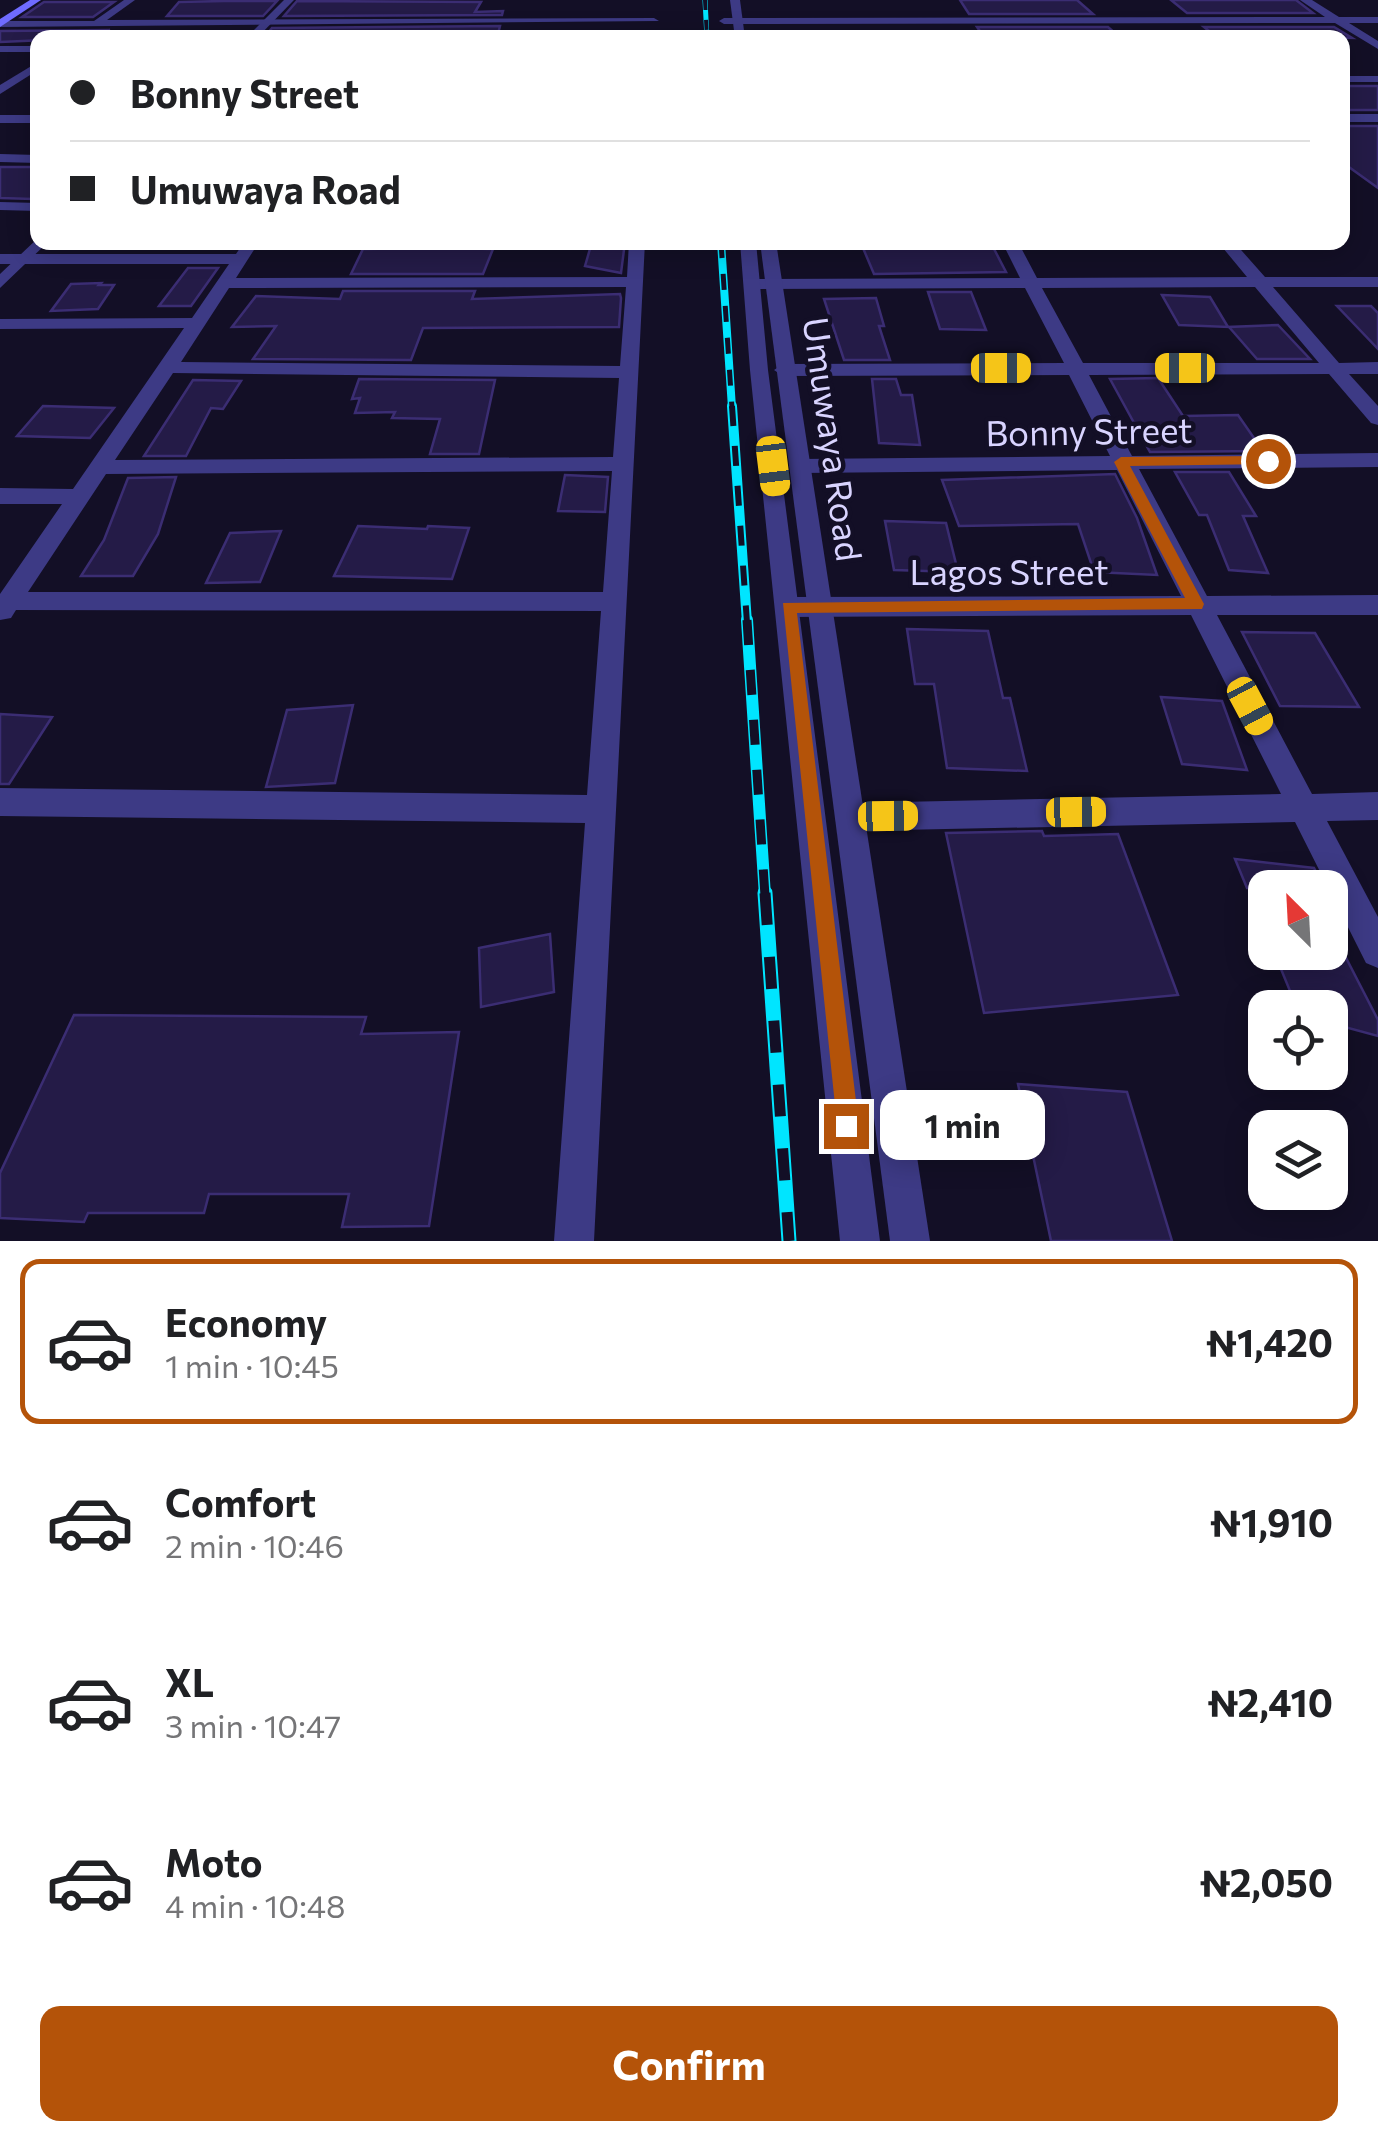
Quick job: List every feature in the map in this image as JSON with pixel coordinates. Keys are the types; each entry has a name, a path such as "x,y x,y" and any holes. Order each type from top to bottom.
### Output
{"main road":[{"path":"0,24 36,0"}],"street":[{"path":"88,30 130,0"},
{"path":"259,30 289,0"},
{"path":"722,0 725,30"},
{"path":"735,0 739,30"},
{"path":"1304,0 1378,48"},
{"path":"1026,10 1042,30"},
{"path":"724,21 892,15 1034,20 1378,20"},
{"path":"892,15 899,30"},
{"path":"399,30 409,16"},
{"path":"0,24 654,16 653,30"},
{"path":"1360,49 1378,48"},
{"path":"0,50 30,49"},
{"path":"3,86 30,69"},
{"path":"1350,79 1378,79"},
{"path":"3,86 30,84"},
{"path":"1350,118 1378,118"},
{"path":"0,119 30,119"},
{"path":"0,158 30,159"},
{"path":"0,206 30,207"},
{"path":"0,283 33,250"},
{"path":"574,1241 598,809 625,464 636,250"},
{"name":"Umuwaya Road","path":"751,250 764,284 784,370 800,466 910,1241"},
{"name":"Umuwaya Road","path":"767,250 764,284 788,607 860,1241"},
{"path":"1014,250 1378,950"},
{"path":"1232,250 1378,419"},
{"path":"0,259 246,251"},
{"path":"4,607 246,251"},
{"path":"225,283 634,282"},
{"path":"764,284 1378,282"},
{"path":"0,324 198,323"},
{"path":"168,366 630,372"},
{"path":"784,370 1378,368"},
{"name":"Bonny Street","path":"800,466 1378,460"},
{"path":"100,466 625,464"},
{"path":"0,496 80,496"},
{"path":"4,607 612,602"},
{"name":"Lagos Street","path":"788,607 1378,604"},
{"path":"0,802 598,809"},
{"path":"850,817 1378,806"}],"building":[{"path":"960,0 1077,0 1093,14 969,14"},
{"path":"1171,0 1296,0 1313,13 1187,13"},
{"path":"277,1 263,16 167,16 179,2"},
{"path":"297,1 481,2 475,12 503,11 502,15 284,16"},
{"path":"44,2 114,2 93,17 22,17"},
{"path":"500,26 499,30 272,28"},
{"path":"977,27 1111,30 979,30"},
{"path":"1204,27 1339,30 1208,30"},
{"path":"0,31 30,31 30,41 0,42"},
{"path":"1350,86 1378,86 1378,110 1350,110"},
{"path":"1350,126 1378,126 1378,188 1350,168"},
{"path":"0,167 30,167 30,199 0,198"},
{"path":"363,250 493,250 483,274 351,274"},
{"path":"590,250 624,250 621,273 585,266"},
{"path":"864,250 995,250 1006,272 874,274"},
{"path":"188,268 218,268 191,306 159,306"},
{"path":"71,284 114,285 98,309 51,311"},
{"path":"343,291 475,291 472,299 620,294 619,327 423,328 411,360 253,359 276,326 232,327 256,296 340,299"},
{"path":"928,292 971,292 986,330 940,329"},
{"path":"1162,295 1210,297 1228,327 1179,325"},
{"path":"876,298 884,326 879,326 890,360 844,360 824,299"},
{"path":"1337,306 1371,306 1378,313 1378,349"},
{"path":"1278,325 1310,359 1257,359 1229,327"},
{"path":"1158,378 1183,416 1238,415 1263,451 1150,452 1110,379"},
{"path":"359,379 495,380 479,454 430,454 440,419 392,418 395,412 355,413 360,398 352,399"},
{"path":"872,379 896,379 901,395 912,395 920,445 879,443"},
{"path":"193,380 241,381 223,409 211,408 186,456 144,456"},
{"path":"43,406 114,408 90,438 17,436"},
{"path":"1175,472 1229,472 1256,516 1243,516 1268,573 1229,570 1207,515 1199,515"},
{"path":"1115,474 1137,518 1157,575 1094,572 1078,524 959,526 942,480"},
{"path":"565,475 608,477 605,512 558,511"},
{"path":"176,477 158,534 133,576 81,576 104,540 128,478"},
{"path":"885,521 946,523 958,572 894,570"},
{"path":"358,526 469,528 452,579 334,576"},
{"path":"281,531 260,582 206,583 230,533"},
{"path":"907,629 988,631 1003,698 1010,698 1027,771 947,768 934,684 915,684"},
{"path":"1242,632 1315,633 1359,707 1280,706"},
{"path":"1161,697 1222,701 1247,770 1182,764"},
{"path":"353,705 335,783 266,787 287,710"},
{"path":"0,714 52,717 9,784 0,784"},
{"path":"1042,831 1044,836 1118,834 1178,995 984,1013 946,833"},
{"path":"1235,859 1315,870 1248,870 1247,888"},
{"path":"550,934 554,992 481,1007 479,948"},
{"path":"1348,962 1378,1020 1378,1036 1348,1028 1348,990 1290,990 1281,970 1348,970"},
{"path":"74,1015 366,1017 361,1034 459,1032 429,1226 342,1227 349,1194 209,1194 204,1213 88,1213 84,1222 0,1218 0,1173"},
{"path":"1018,1084 1127,1092 1172,1241 1051,1241"}],"railway":[{"path":"705,0 707,30"},
{"path":"722,250 732,408"},
{"path":"732,406 747,623"},
{"path":"747,620 765,896"},
{"path":"765,893 789,1241"}],"route":[{"path":"846,1126 788,607 1196,604 1121,462 1268,461"}]}
